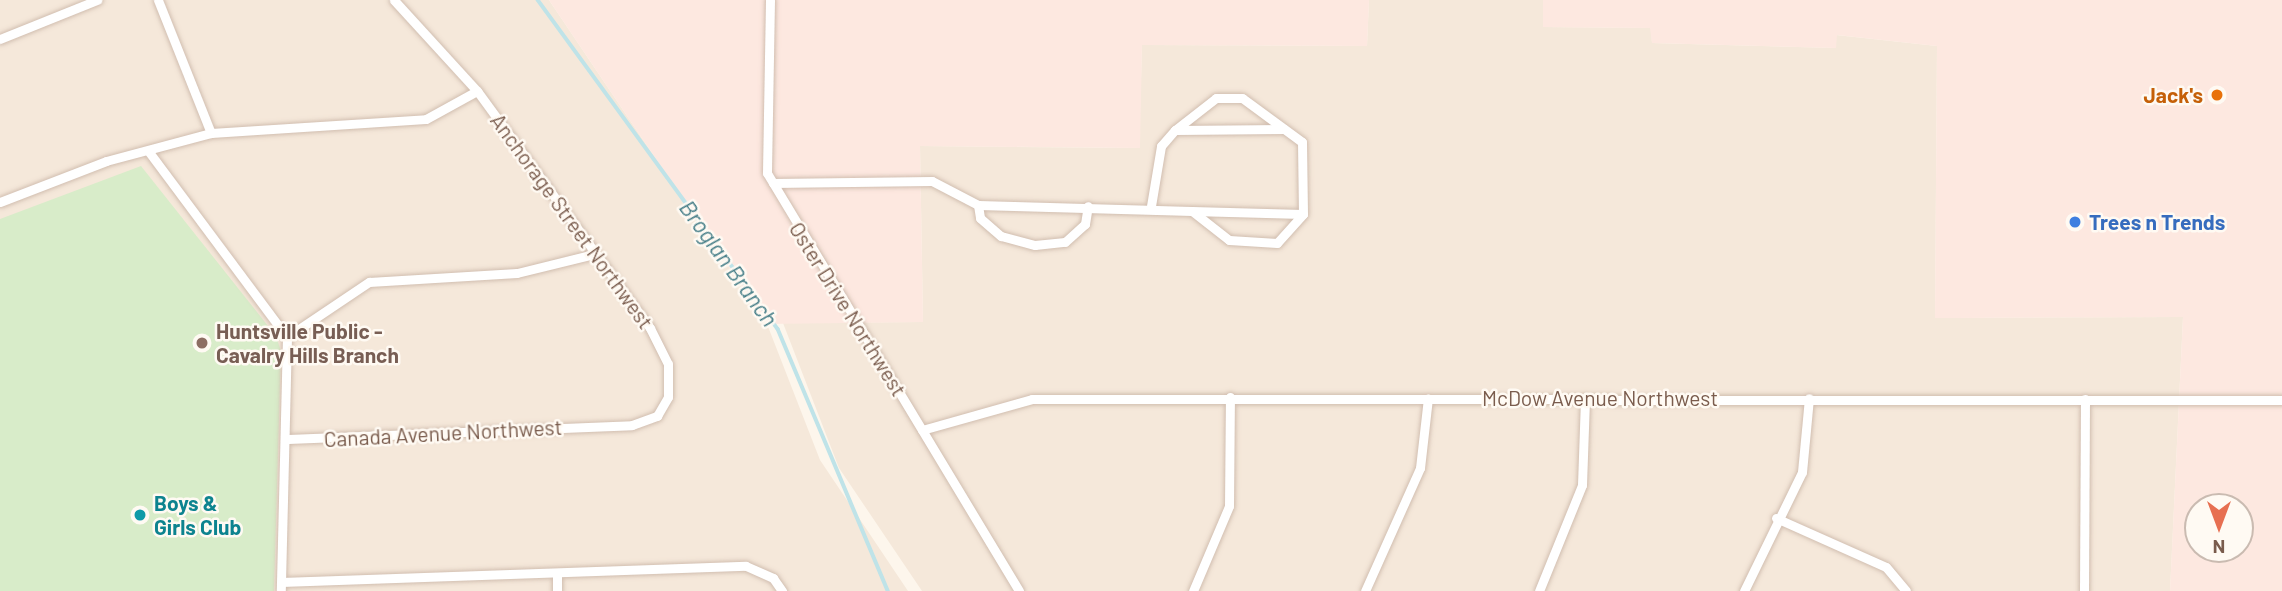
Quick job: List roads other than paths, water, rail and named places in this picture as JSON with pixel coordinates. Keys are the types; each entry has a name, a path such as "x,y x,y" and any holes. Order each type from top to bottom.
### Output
{"street":[{"path":"0,39 97,0"},
{"path":"158,0 211,133"},
{"name":"Anchorage Street Northwest","path":"394,0 477,91 650,328 668,364 668,397 657,416 599,426"},
{"name":"Oster Drive Northwest","path":"770,0 767,173 1019,591"},
{"path":"0,202 211,133 426,120 477,91"},
{"path":"1151,206 1161,146 1216,98 1242,98 1302,142 1303,214 1277,243 1229,240 1192,211"},
{"path":"1175,131 1284,129"},
{"path":"149,152 287,337 288,439 281,587 746,566 773,578 782,591"},
{"path":"773,183 932,181 978,205 1151,206 1192,211 1303,214"},
{"path":"978,205 980,218 1001,236 1035,245 1065,242 1085,224 1088,206"},
{"path":"287,337 369,282 517,273 594,254"},
{"path":"1193,591 1229,506 1230,397"},
{"name":"McDow Avenue Northwest","path":"922,430 1032,399 1230,397 2282,400"},
{"path":"1365,591 1420,468 1428,398"},
{"path":"1539,591 1582,485 1585,398"},
{"path":"1744,591 1776,518 1802,472 1810,398"},
{"path":"2084,591 2085,398"},
{"name":"Canada Avenue Northwest","path":"288,439 599,426"},
{"path":"1776,518 1886,567 1906,591"},
{"path":"557,573 557,591"}],"waterway":[{"name":"Broglan Branch","path":"538,0 778,329 888,591"}],"place":[{"name":"Jack's","path":"2217,95"},
{"name":"Trees n Trends","path":"2075,222"},
{"name":"Huntsville Public - Cavalry Hills Branch","path":"202,343"},
{"name":"Boys & Girls Club","path":"140,515"}]}
